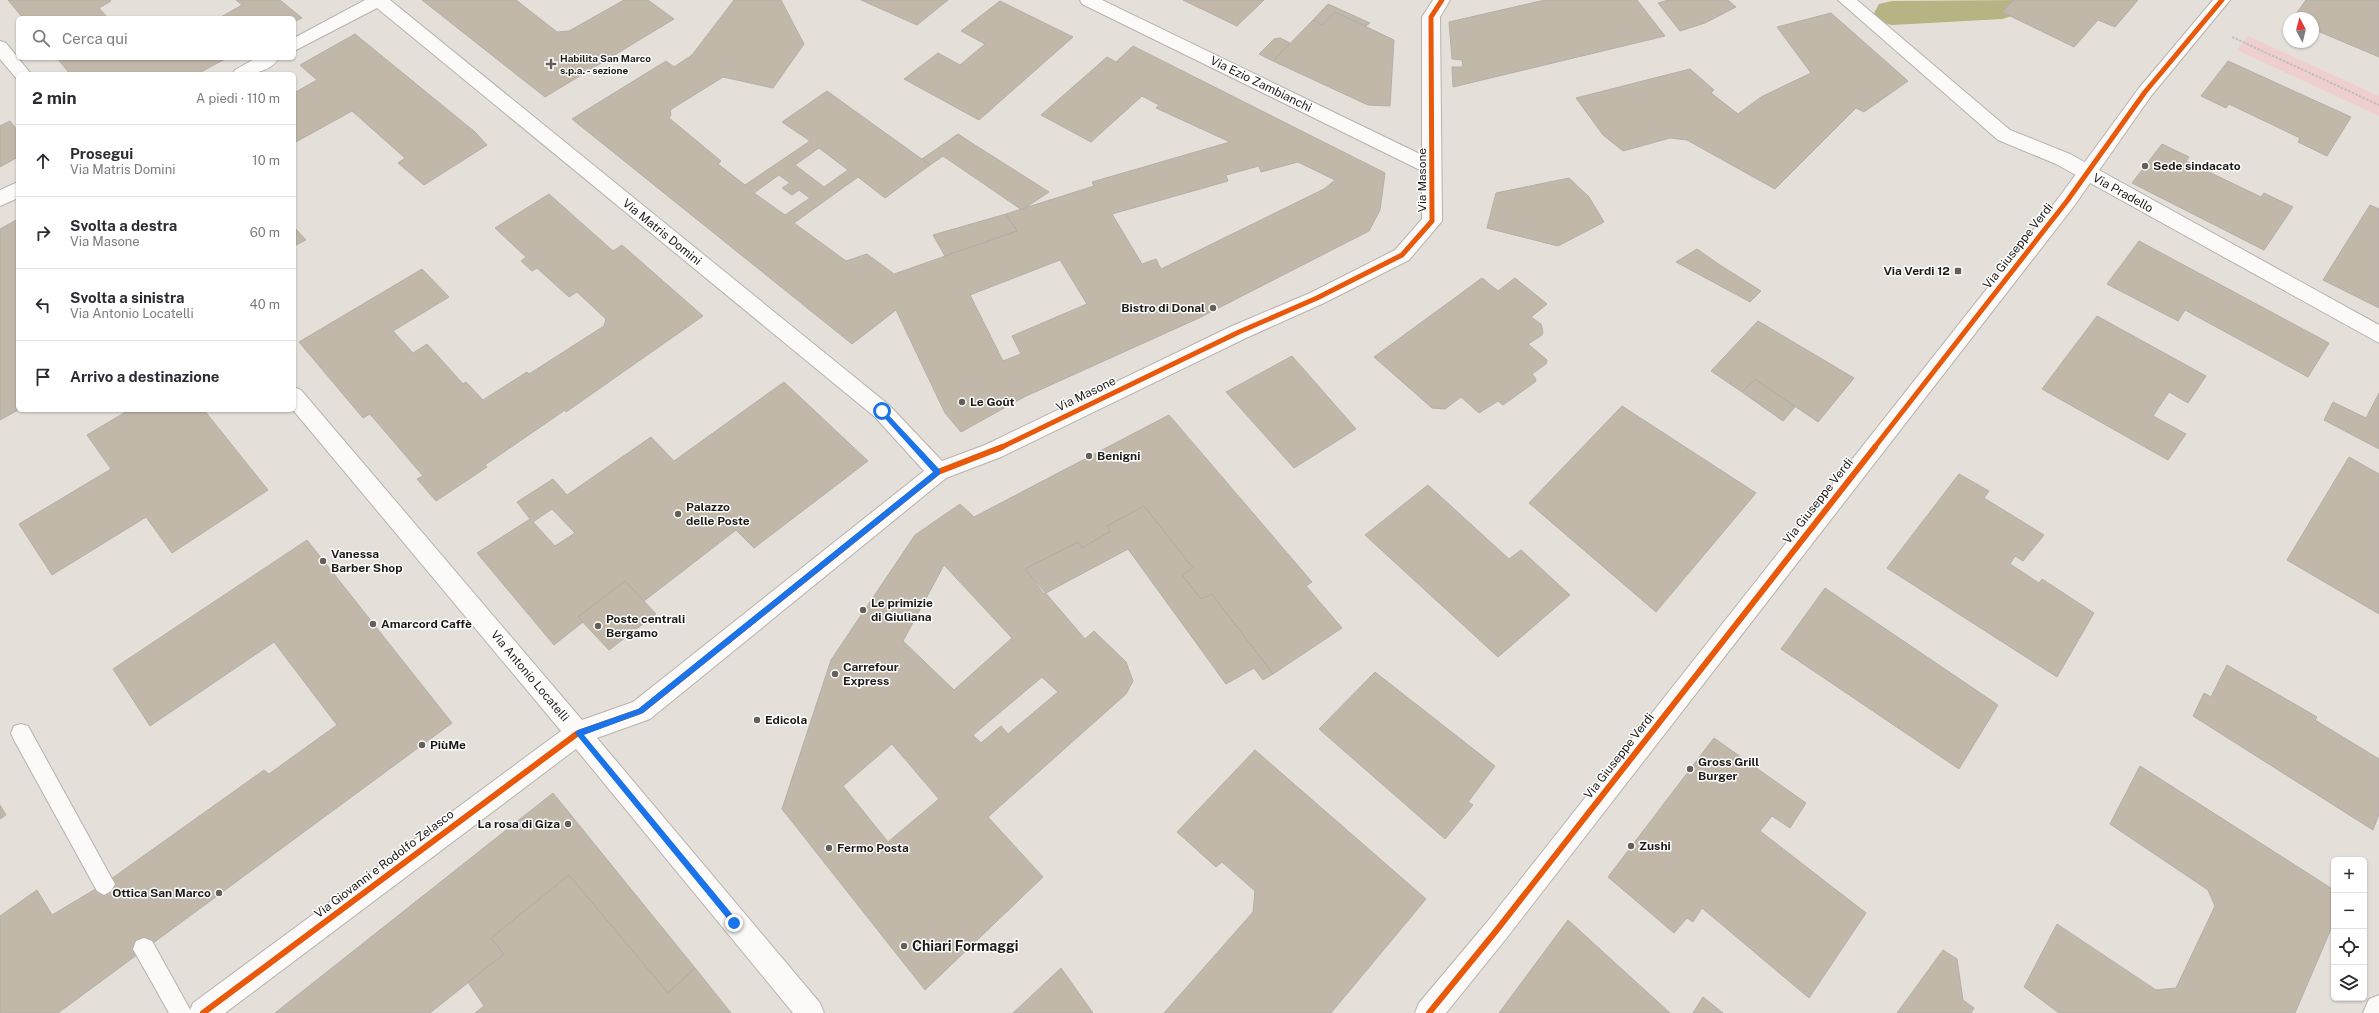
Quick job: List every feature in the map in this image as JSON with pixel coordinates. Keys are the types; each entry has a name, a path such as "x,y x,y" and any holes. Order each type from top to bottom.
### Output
{"street":[{"path":"296,44 378,0"},
{"name":"Via Matris Domini","path":"378,0 882,411 938,472"},
{"name":"Via Ezio Zambianchi","path":"1088,0 1433,168"},
{"name":"Via Masone","path":"578,733 640,711 938,472 993,451 1239,332 1317,298 1402,255 1432,221 1433,168 1431,17 1442,0"},
{"name":"Via Pradello","path":"1846,0 2004,135 2063,160 2379,335"},
{"name":"Via Giuseppe Verdi","path":"1429,1013 1496,931 2088,174 2145,92 2222,0"},
{"path":"0,47 20,72"},
{"path":"245,72 266,60"},
{"path":"0,199 16,190"},
{"name":"Via Antonio Locatelli","path":"296,398 578,733 810,1013"},
{"name":"Via Giovanni e Rodolfo Zelasco","path":"203,1013 578,733"},
{"path":"2377,1013 2379,1009"}],"lane":[{"path":"21,733 104,884"},
{"path":"144,949 181,1013"}],"path":[{"path":"2202,24 2379,105"}],"shaded area":[{"path":"2248,36 2379,96 2379,116 2237,50"}],"building":[{"path":"8,0 111,1 99,8 106,16 21,16"},
{"path":"236,0 280,0 302,18 296,21 296,16 223,16 242,5"},
{"name":"Habilita San Marco s.p.a. - sezione","path":"422,0 516,0 557,32 569,31 624,0 648,0 674,19 545,97"},
{"path":"734,0 781,0 804,44 773,88 723,77 670,110 671,115 669,118 721,161 718,164 745,185 810,141 782,122 827,91 930,165 885,198 858,177 794,223 846,261 867,254 894,274 1017,231 1006,214 1094,186 1092,182 1230,142 1156,108 1159,105 1142,96 1091,142 1041,115 1107,57 1116,62 1133,46 1385,173 1380,210 1369,231 1199,318 1024,397 961,432 945,413 896,310 852,344 572,119 666,61 674,67 692,55","holes":["819,148 848,170 824,187 795,165","1298,162 1335,180 1324,189 1161,269 1156,259 1142,264 1112,214 1228,181 1226,175 1259,166 1261,172","779,175 790,183 782,188 792,195 799,190 810,198 785,215 754,193","1060,260 1087,304 1012,336 1021,354 1003,361 970,295"]},
{"path":"861,0 948,0 917,25"},
{"path":"1183,0 1264,0 1237,26"},
{"path":"1545,0 1637,0 1665,36 1453,87 1452,67 1463,67 1462,60 1452,59 1449,22"},
{"path":"1668,0 1728,0 1736,7 1705,23 1680,31 1658,3"},
{"path":"2014,0 2138,0 2115,27 2098,20 2074,47 2002,12"},
{"path":"2306,0 2379,0 2379,57 2319,32 2319,12 2297,12"},
{"path":"1000,1 1073,37 979,120 904,79 938,53 960,65 985,44 961,31"},
{"path":"1328,4 1370,23 1366,26 1335,12 1322,25 1313,20"},
{"path":"1335,12 1394,40 1390,106 1368,105 1273,61 1313,20 1322,25"},
{"path":"1831,13 1908,81 1864,112 1856,108 1775,189 1687,140 1670,138 1623,151 1603,135 1576,98 1690,69 1714,90 1711,93 1738,114 1761,97 1811,73 1777,27"},
{"path":"355,34 475,132 487,145 424,185 398,163 405,158 352,111 296,142 296,92 317,80 300,65"},
{"path":"1280,38 1290,43 1273,61 1259,54 1274,39"},
{"path":"59,60 223,60 201,72 68,72"},
{"path":"2228,61 2351,117 2327,156 2298,142 2300,138 2229,104 2226,108 2201,96"},
{"path":"10,121 16,128 16,158 0,167 0,126"},
{"path":"958,134 1049,192 1022,210 943,156 930,165 922,159"},
{"path":"2162,144 2189,157 2186,161 2261,197 2264,193 2293,207 2264,250 2132,183"},
{"path":"1569,178 1589,197 1604,222 1558,246 1487,228 1496,193"},
{"path":"549,194 613,251 622,245 703,316 566,412 565,410 485,465 487,467 436,501 417,479 423,476 370,414 363,418 299,342 422,269 449,297 393,331 413,353 427,344 463,384 466,382 483,400 527,372 529,374 604,326 606,319 577,292 569,297 537,268 532,271 521,261 526,257 495,228"},
{"path":"2370,205 2379,209 2379,308 2323,280"},
{"path":"1006,214 1017,231 945,256 933,235"},
{"path":"16,220 16,411 0,420 0,229"},
{"path":"296,229 306,240 296,245"},
{"path":"2139,241 2329,343 2308,377 2185,310 2178,321 2107,284"},
{"path":"1697,249 1761,291 1750,302 1676,262"},
{"path":"1482,278 1498,291 1515,278 1547,304 1531,317 1541,324 1543,332 1542,335 1528,344 1547,360 1546,364 1532,374 1536,379 1535,382 1503,405 1498,401 1479,413 1461,397 1445,409 1432,408 1374,357"},
{"path":"2097,316 2206,376 2188,403 2169,392 2153,416 2186,434 2168,460 2042,389"},
{"path":"1758,321 1854,378 1818,422 1755,379 1742,392 1711,371"},
{"path":"1292,356 1356,429 1294,468 1226,392"},
{"path":"1755,379 1795,407 1783,421 1742,392"},
{"name":"Palazzo delle Poste","path":"784,382 868,461 754,548 736,530 644,601 625,581 578,617 583,622 554,645 477,553 530,519 517,502 553,479 567,495 651,437 674,461","holes":["552,509 575,533 555,546 533,522"]},
{"path":"2379,393 2379,449 2324,420 2333,402 2366,418"},
{"path":"1622,406 1756,493 1656,612 1529,503"},
{"path":"126,412 206,412 268,490 172,553 146,517 52,575 19,524 111,469 87,435"},
{"path":"1169,415 1312,582 1306,586 1342,628 1273,674 1212,594 1201,599 1182,575 1193,568 1144,506 1107,526 1111,531 1082,548 1078,542 1025,569 1085,639 1094,631 1126,662 1133,681 1126,694 988,817 1043,877 925,990 782,809 831,660 915,535 960,504 974,517","holes":["944,565 1012,638 954,690 903,641","1042,677 1058,692 1008,734 1001,726 981,743 973,735","892,744 939,799 888,842 843,786"]},
{"path":"2349,457 2379,474 2379,614 2287,560"},
{"path":"1959,474 1989,491 1984,498 2044,535 2023,561 2015,556 2010,564 2039,583 2042,579 2094,613 2057,677 1887,568"},
{"path":"1428,485 1509,559 1521,550 1570,595 1498,657 1365,535"},
{"path":"1144,506 1193,568 1182,575 1201,599 1212,594 1273,674 1263,680 1254,668 1226,684 1128,549 1044,594 1025,569 1078,542 1082,548 1111,531 1107,526"},
{"path":"307,540 452,723 58,1013 0,1013 0,916 37,890 52,915 104,884 264,770 269,774 337,725 274,642 150,726 113,669"},
{"path":"625,581 656,614 609,650 578,617"},
{"path":"1825,588 1998,705 1959,769 1781,649"},
{"path":"2227,665 2317,717 2315,720 2379,759 2379,814 2373,830 2193,716 2204,693 2211,697"},
{"path":"1375,672 1495,766 1468,802 1473,805 1445,839 1319,729"},
{"path":"1714,738 1806,803 1790,828 1772,816 1760,831 1866,913 1809,998 1702,908 1693,922 1687,918 1674,933 1608,877"},
{"path":"1255,750 1426,899 1331,1013 1164,1013 1253,912 1255,891 1222,862 1216,867 1177,832"},
{"path":"2140,766 2331,888 2331,929 2295,1013 2059,1013 2024,987 2057,924 2156,990 2176,988 2215,906 2208,890 2110,824"},
{"path":"553,793 695,968 668,993 569,875 491,938 504,954 430,1013 275,1013"},
{"path":"0,805 6,815 0,819"},
{"path":"569,875 668,993 695,968 731,1013 475,1013 484,1006 468,982 504,954 491,938"},
{"path":"1568,920 1670,1013 1499,1013"},
{"path":"1943,950 1957,959 1963,1000 1974,1008 1971,1013 1897,1013"},
{"path":"1061,968 1093,1013 1013,1013"},
{"path":"1703,997 1723,1013 1693,1013"}],"waterway":[{"path":"1892,13 2002,7 2009,0"}],"cycle path":[{"path":"203,1013 578,733 641,711 938,472 993,451 1239,332 1317,298 1402,255 1432,221 1431,17 1442,0"},
{"path":"1429,1013 1496,931 2067,201 2145,92 2222,0"}],"place":[{"name":"Habilita San Marco s.p.a. - sezione","path":"551,64"},
{"name":"Sede sindacato","path":"2145,166"},
{"name":"Via Verdi 12","path":"1958,271"},
{"name":"Bistro di Donal","path":"1213,308"},
{"name":"Le Goût","path":"962,402"},
{"name":"Benigni","path":"1089,456"},
{"name":"Palazzo delle Poste","path":"678,514"},
{"name":"Vanessa Barber Shop","path":"323,561"},
{"name":"Le primizie di Giuliana","path":"863,610"},
{"name":"Amarcord Caffè","path":"373,624"},
{"name":"Poste centrali Bergamo","path":"598,626"},
{"name":"Carrefour Express","path":"835,674"},
{"name":"Edicola","path":"757,720"},
{"name":"PiùMe","path":"422,745"},
{"name":"Gross Grill Burger","path":"1690,769"},
{"name":"La rosa di Giza","path":"568,824"},
{"name":"Zushi","path":"1631,846"},
{"name":"Fermo Posta","path":"829,848"},
{"name":"Ottica San Marco","path":"219,893"},
{"name":"Chiari Formaggi","path":"904,946"}],"route":[{"path":"734,923 578,733 640,711 938,472 882,411"}]}
